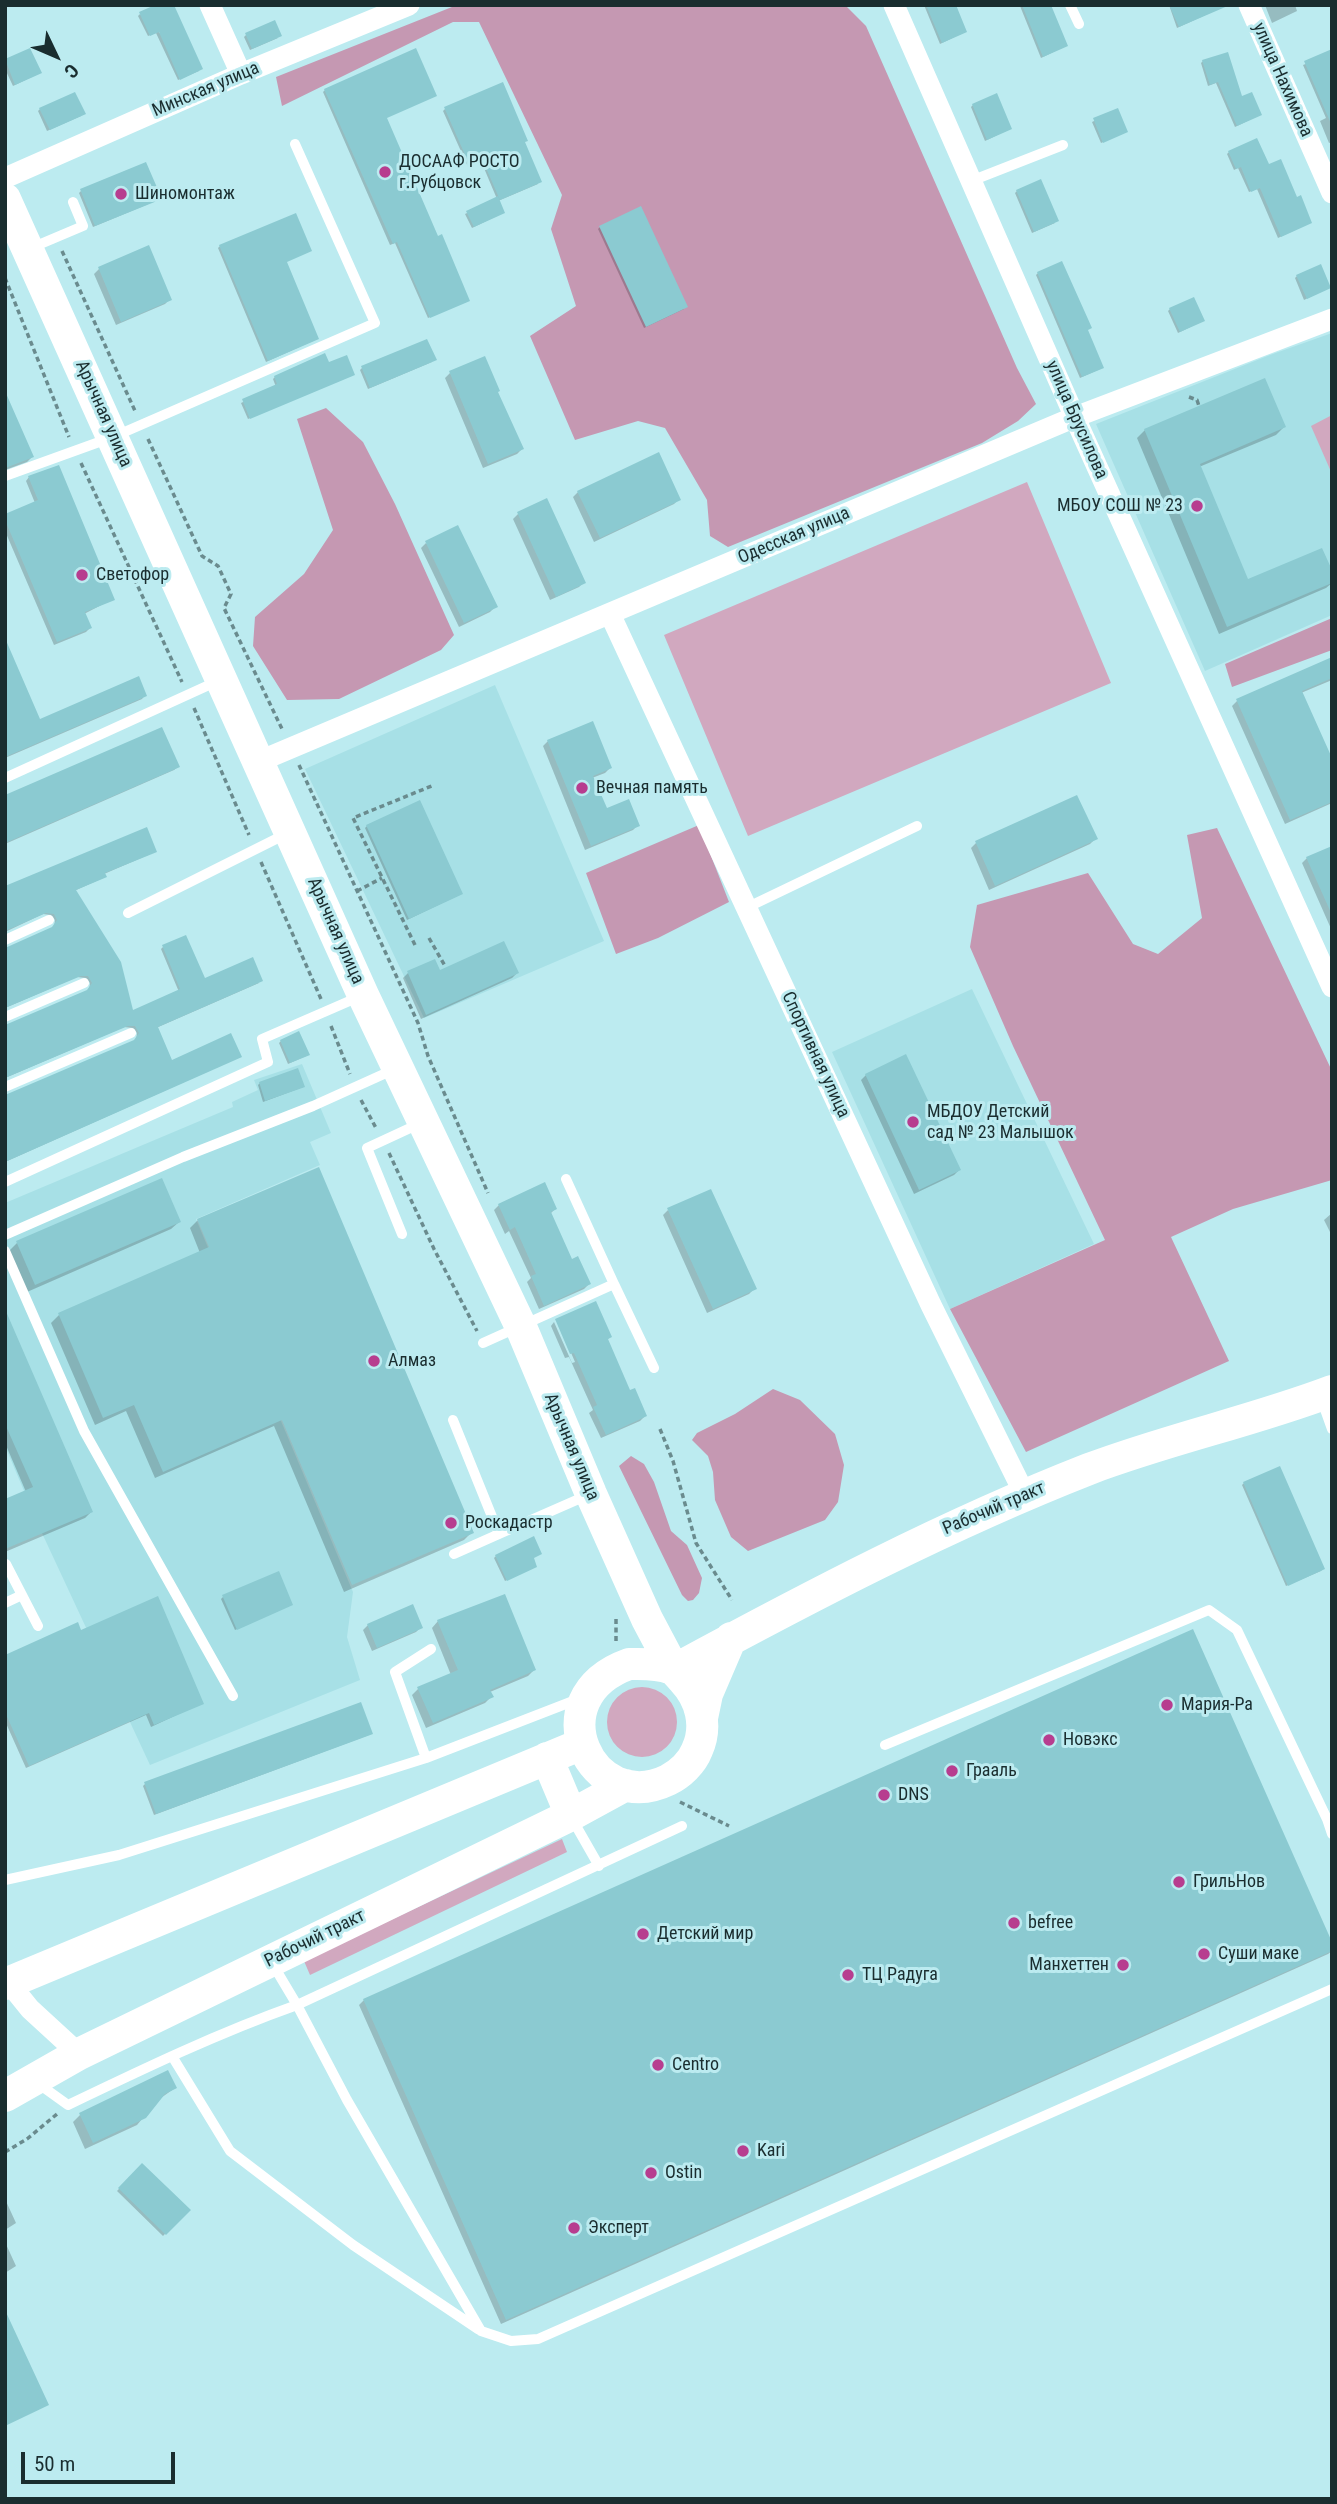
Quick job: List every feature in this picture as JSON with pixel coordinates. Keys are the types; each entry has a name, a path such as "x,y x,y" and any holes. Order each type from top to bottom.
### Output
{"main road":[{"name":"Арычная улица","path":"5,199 42,244 127,431 223,679 363,995 521,1327 591,1494 647,1619 674,1670"},
{"name":"Рабочий тракт","path":"674,1670 926,1539 1025,1495 1093,1468 1326,1393"},
{"path":"629,1664 647,1619"},
{"name":"Рабочий тракт","path":"5,2096 79,2054 571,1815 626,1785 643,1787 660,1784 675,1777 688,1765 697,1751 708,1694 731,1639"},
{"path":"626,1785 611,1780 598,1770 585,1751 579,1728 581,1711 586,1696 597,1681 629,1664 646,1664 674,1670 698,1701 702,1718"},
{"path":"5,1984 547,1758 585,1751"},
{"path":"571,1815 585,1751"},
{"path":"547,1758 571,1815"}],"street":[{"path":"210,5 241,74"},
{"name":"Минская улица","path":"5,178 241,74 409,5"},
{"name":"улица Брусилова","path":"894,5 1075,417 1326,958 1332,987"},
{"name":"улица Нахимова","path":"1249,5 1332,193"},
{"name":"Одесская улица","path":"260,761 1075,417 1332,319"},
{"name":"Спортивная улица","path":"610,614 931,1305 1025,1495"},
{"path":"5,1978 30,2009 79,2054"}],"lane":[{"path":"1070,5 1079,24"},
{"path":"5,476 127,431 375,323 295,144"},
{"path":"971,181 1063,145"},
{"path":"42,244 83,226 73,202"},
{"path":"5,778 223,679"},
{"path":"746,908 917,826"},
{"path":"128,913 291,832"},
{"path":"5,940 49,920"},
{"path":"5,1017 84,983"},
{"path":"5,1182 268,1062 261,1039 363,995"},
{"path":"5,1087 131,1033"},
{"path":"5,1235 183,1157 313,1106 398,1068"},
{"path":"402,1234 367,1148 423,1122"},
{"path":"566,1179 654,1368"},
{"path":"5,1251 84,1431 233,1696"},
{"path":"483,1343 614,1283"},
{"path":"1326,1393 1332,1429"},
{"path":"453,1420 499,1534"},
{"path":"454,1554 591,1494"},
{"path":"6,1564 38,1626"},
{"path":"5,1603 22,1595"},
{"path":"886,1745 1209,1610 1237,1630 1332,1834"},
{"path":"426,1758 395,1672 431,1649"},
{"path":"5,1881 119,1855 426,1758 586,1696"},
{"path":"571,1815 599,1866"},
{"path":"32,2080 68,2105 251,2021 297,2005 682,1826"},
{"path":"270,1961 481,2331"},
{"path":"172,2056 230,2151 353,2245 481,2331 511,2341 538,2339 1332,1989"}],"path":[{"path":"42,244 127,431 202,556 218,566 230,594 223,608 418,1023 428,1056 488,1193"},
{"path":"5,278 75,451"},
{"path":"415,945 353,818 434,785"},
{"path":"357,891 382,878"},
{"path":"429,938 445,966"},
{"path":"660,1429 673,1461 696,1543 732,1600"},
{"path":"671,1797 729,1826"},
{"path":"5,2152 27,2139 68,2105"}],"shaded area":[{"path":"457,5 845,5 866,26 1017,368 1036,404 1018,421 982,443 728,547 710,536 707,500 665,428 638,421 575,440 530,336 576,306 551,229 562,195 479,22 453,22 282,106 276,77"},
{"path":"1332,333 1332,615 1205,671 1096,424"},
{"path":"326,408 363,442 395,504 454,635 441,650 339,699 287,700 253,646 255,617 304,574 333,530 297,419"},
{"path":"1332,415 1332,474 1311,426"},
{"path":"1027,482 1111,683 748,836 664,635"},
{"path":"1332,618 1332,650 1232,687 1225,664"},
{"path":"495,685 604,941 424,1018 305,769"},
{"path":"699,825 729,902 658,938 616,954 586,873"},
{"path":"1217,828 1332,1071 1332,1180 1233,1209 1171,1237 1229,1361 1026,1452 950,1309 1105,1240 1013,1046 970,947 977,905 1088,873 1133,944 1158,954 1202,918 1187,835"},
{"path":"972,989 1094,1244 950,1309 832,1052"},
{"path":"302,1064 331,1133 310,1142 320,1165 196,1219 353,1592 347,1637 360,1680 150,1765 41,1531 5,1446 5,1203 233,1107 232,1102 258,1090 254,1080"},
{"path":"773,1389 800,1400 835,1434 844,1465 838,1502 825,1520 748,1551 731,1537 715,1500 713,1472 708,1456 692,1440 697,1433 735,1414"},
{"path":"631,1456 644,1464 654,1482 671,1531 687,1545 702,1578 699,1593 693,1600 688,1601 682,1595 619,1466"},
{"path":"642,1687 667,1697 677,1722 667,1747 642,1757 617,1747 607,1722 617,1697"},
{"path":"562,1839 567,1852 310,1975 304,1961"}],"building":[{"path":"155,5 174,5 203,69 180,80 159,32 150,36 139,12"},
{"path":"926,5 956,5 967,32 942,43"},
{"path":"1022,5 1051,5 1068,46 1043,57"},
{"path":"1169,5 1230,5 1179,27"},
{"path":"275,20 282,36 252,49 245,33"},
{"path":"30,48 42,73 15,85 5,59"},
{"name":"ДОСААФ РОСТО г.Рубцовск","path":"416,48 437,96 387,118 438,236 442,234 470,301 430,318 397,242 393,244 324,89"},
{"path":"1332,49 1332,126 1304,61"},
{"path":"1228,52 1242,96 1252,92 1262,115 1237,126 1218,82 1210,85 1202,60"},
{"path":"503,82 542,182 500,200 483,161 470,166 444,107"},
{"path":"75,92 86,114 50,130 39,108"},
{"path":"997,93 1012,129 987,140 972,104"},
{"path":"1118,108 1128,132 1103,143 1093,118"},
{"path":"1257,138 1269,164 1281,159 1297,197 1301,195 1312,223 1281,237 1260,188 1251,192 1241,167 1236,169 1228,151"},
{"name":"Шиномонтаж","path":"146,162 162,199 95,226 80,189"},
{"path":"1041,179 1059,221 1034,232 1016,190"},
{"path":"498,196 505,213 474,227 466,211"},
{"path":"641,206 688,307 646,327 599,226"},
{"path":"296,213 312,251 287,262 319,339 268,361 219,245"},
{"path":"149,245 172,300 121,322 98,267"},
{"path":"1062,261 1092,328 1088,330 1104,368 1082,377 1037,272"},
{"path":"1321,264 1331,288 1307,299 1296,275"},
{"path":"1194,297 1205,321 1180,332 1169,308"},
{"path":"427,339 437,360 370,388 361,366"},
{"path":"325,353 329,362 347,355 355,375 250,419 242,399 277,384 274,376"},
{"path":"485,356 524,449 488,464 449,371"},
{"name":"МБОУ СОШ № 23","path":"1265,378 1286,427 1200,464 1248,579 1322,548 1332,570 1332,583 1227,627 1144,429"},
{"path":"5,391 34,457 5,468"},
{"path":"659,452 681,500 600,538 577,491"},
{"path":"59,465 115,600 85,612 92,628 57,642 5,520 5,514 38,500 28,476"},
{"path":"547,498 586,583 556,597 517,512"},
{"path":"458,525 498,607 464,623 425,541"},
{"path":"5,638 40,719 139,676 147,696 5,757"},
{"path":"1332,657 1332,678 1302,691 1332,758 1332,802 1290,820 1236,699"},
{"name":"Вечная память","path":"593,721 612,768 593,776 607,808 629,799 640,826 591,846 547,740"},
{"path":"162,727 180,767 5,843 5,795"},
{"path":"1077,795 1098,839 995,886 975,841"},
{"path":"420,800 463,894 409,919 366,825"},
{"path":"147,827 157,852 105,873 107,877 76,890 121,962 133,1010 180,989 162,945 186,935 205,978 253,957 263,981 158,1027 172,1060 231,1033 242,1057 5,1162 5,1095 134,1040 139,1033 135,1026 128,1026 5,1078 5,1025 87,990 92,983 88,976 81,976 5,1008 5,948 52,927 57,920 54,914 46,913 5,931 5,886"},
{"path":"1332,846 1332,915 1306,857"},
{"path":"504,941 519,973 426,1015 407,971 435,959 440,970"},
{"path":"299,1031 310,1055 290,1063 280,1040"},
{"name":"МБДОУ Детский сад № 23 Малышок","path":"906,1054 961,1170 919,1190 865,1074"},
{"path":"298,1068 305,1087 265,1101 259,1082"},
{"path":"319,1167 474,1533 352,1585 282,1420 163,1472 134,1405 103,1418 58,1313 209,1247 197,1219"},
{"path":"162,1178 181,1222 35,1285 16,1241"},
{"path":"545,1182 557,1209 551,1212 572,1259 578,1256 591,1284 544,1306 531,1276 536,1274 515,1227 510,1230 498,1204"},
{"path":"711,1189 757,1289 713,1309 667,1208"},
{"path":"596,1301 612,1337 608,1339 630,1390 635,1388 647,1416 606,1435 593,1407 597,1405 574,1353 570,1354 555,1319"},
{"path":"5,1309 93,1512 5,1549 5,1499 33,1487 5,1424"},
{"path":"1280,1466 1325,1569 1288,1586 1243,1482"},
{"path":"534,1536 542,1554 534,1558 537,1567 507,1581 495,1555"},
{"path":"279,1571 293,1605 237,1630 222,1595"},
{"path":"505,1594 536,1670 490,1690 494,1697 433,1723 417,1687 458,1670 437,1620"},
{"path":"158,1596 204,1704 154,1725 149,1713 29,1766 5,1712 5,1655 78,1622 81,1630"},
{"path":"413,1604 423,1628 377,1648 367,1624"},
{"name":"ТЦ Радуга","path":"1193,1629 1332,1942 1332,1951 506,2320 363,1999"},
{"path":"361,1702 373,1734 156,1814 144,1782"},
{"path":"168,2070 177,2088 165,2094 146,2118 93,2143 79,2113"},
{"path":"142,2163 191,2210 166,2235 118,2188"},
{"path":"5,2310 49,2405 5,2426"}],"place":[{"name":"ДОСААФ РОСТО г.Рубцовск","path":"385,172"},
{"name":"Шиномонтаж","path":"121,194"},
{"name":"МБОУ СОШ № 23","path":"1197,506"},
{"name":"Светофор","path":"82,575"},
{"name":"Вечная память","path":"582,788"},
{"name":"МБДОУ Детский сад № 23 Малышок","path":"913,1122"},
{"name":"Алмаз","path":"374,1361"},
{"name":"Роскадастр","path":"451,1523"},
{"name":"Мария-Ра","path":"1167,1705"},
{"name":"Новэкс","path":"1049,1740"},
{"name":"Грааль","path":"952,1771"},
{"name":"DNS","path":"884,1795"},
{"name":"ГрильНов","path":"1179,1882"},
{"name":"befree","path":"1014,1923"},
{"name":"Детский мир","path":"643,1934"},
{"name":"Суши маке","path":"1204,1954"},
{"name":"Манхеттен","path":"1123,1965"},
{"name":"ТЦ Радуга","path":"848,1975"},
{"name":"Centro","path":"658,2065"},
{"name":"Kari","path":"743,2151"},
{"name":"Ostin","path":"651,2173"},
{"name":"Эксперт","path":"574,2228"}]}
